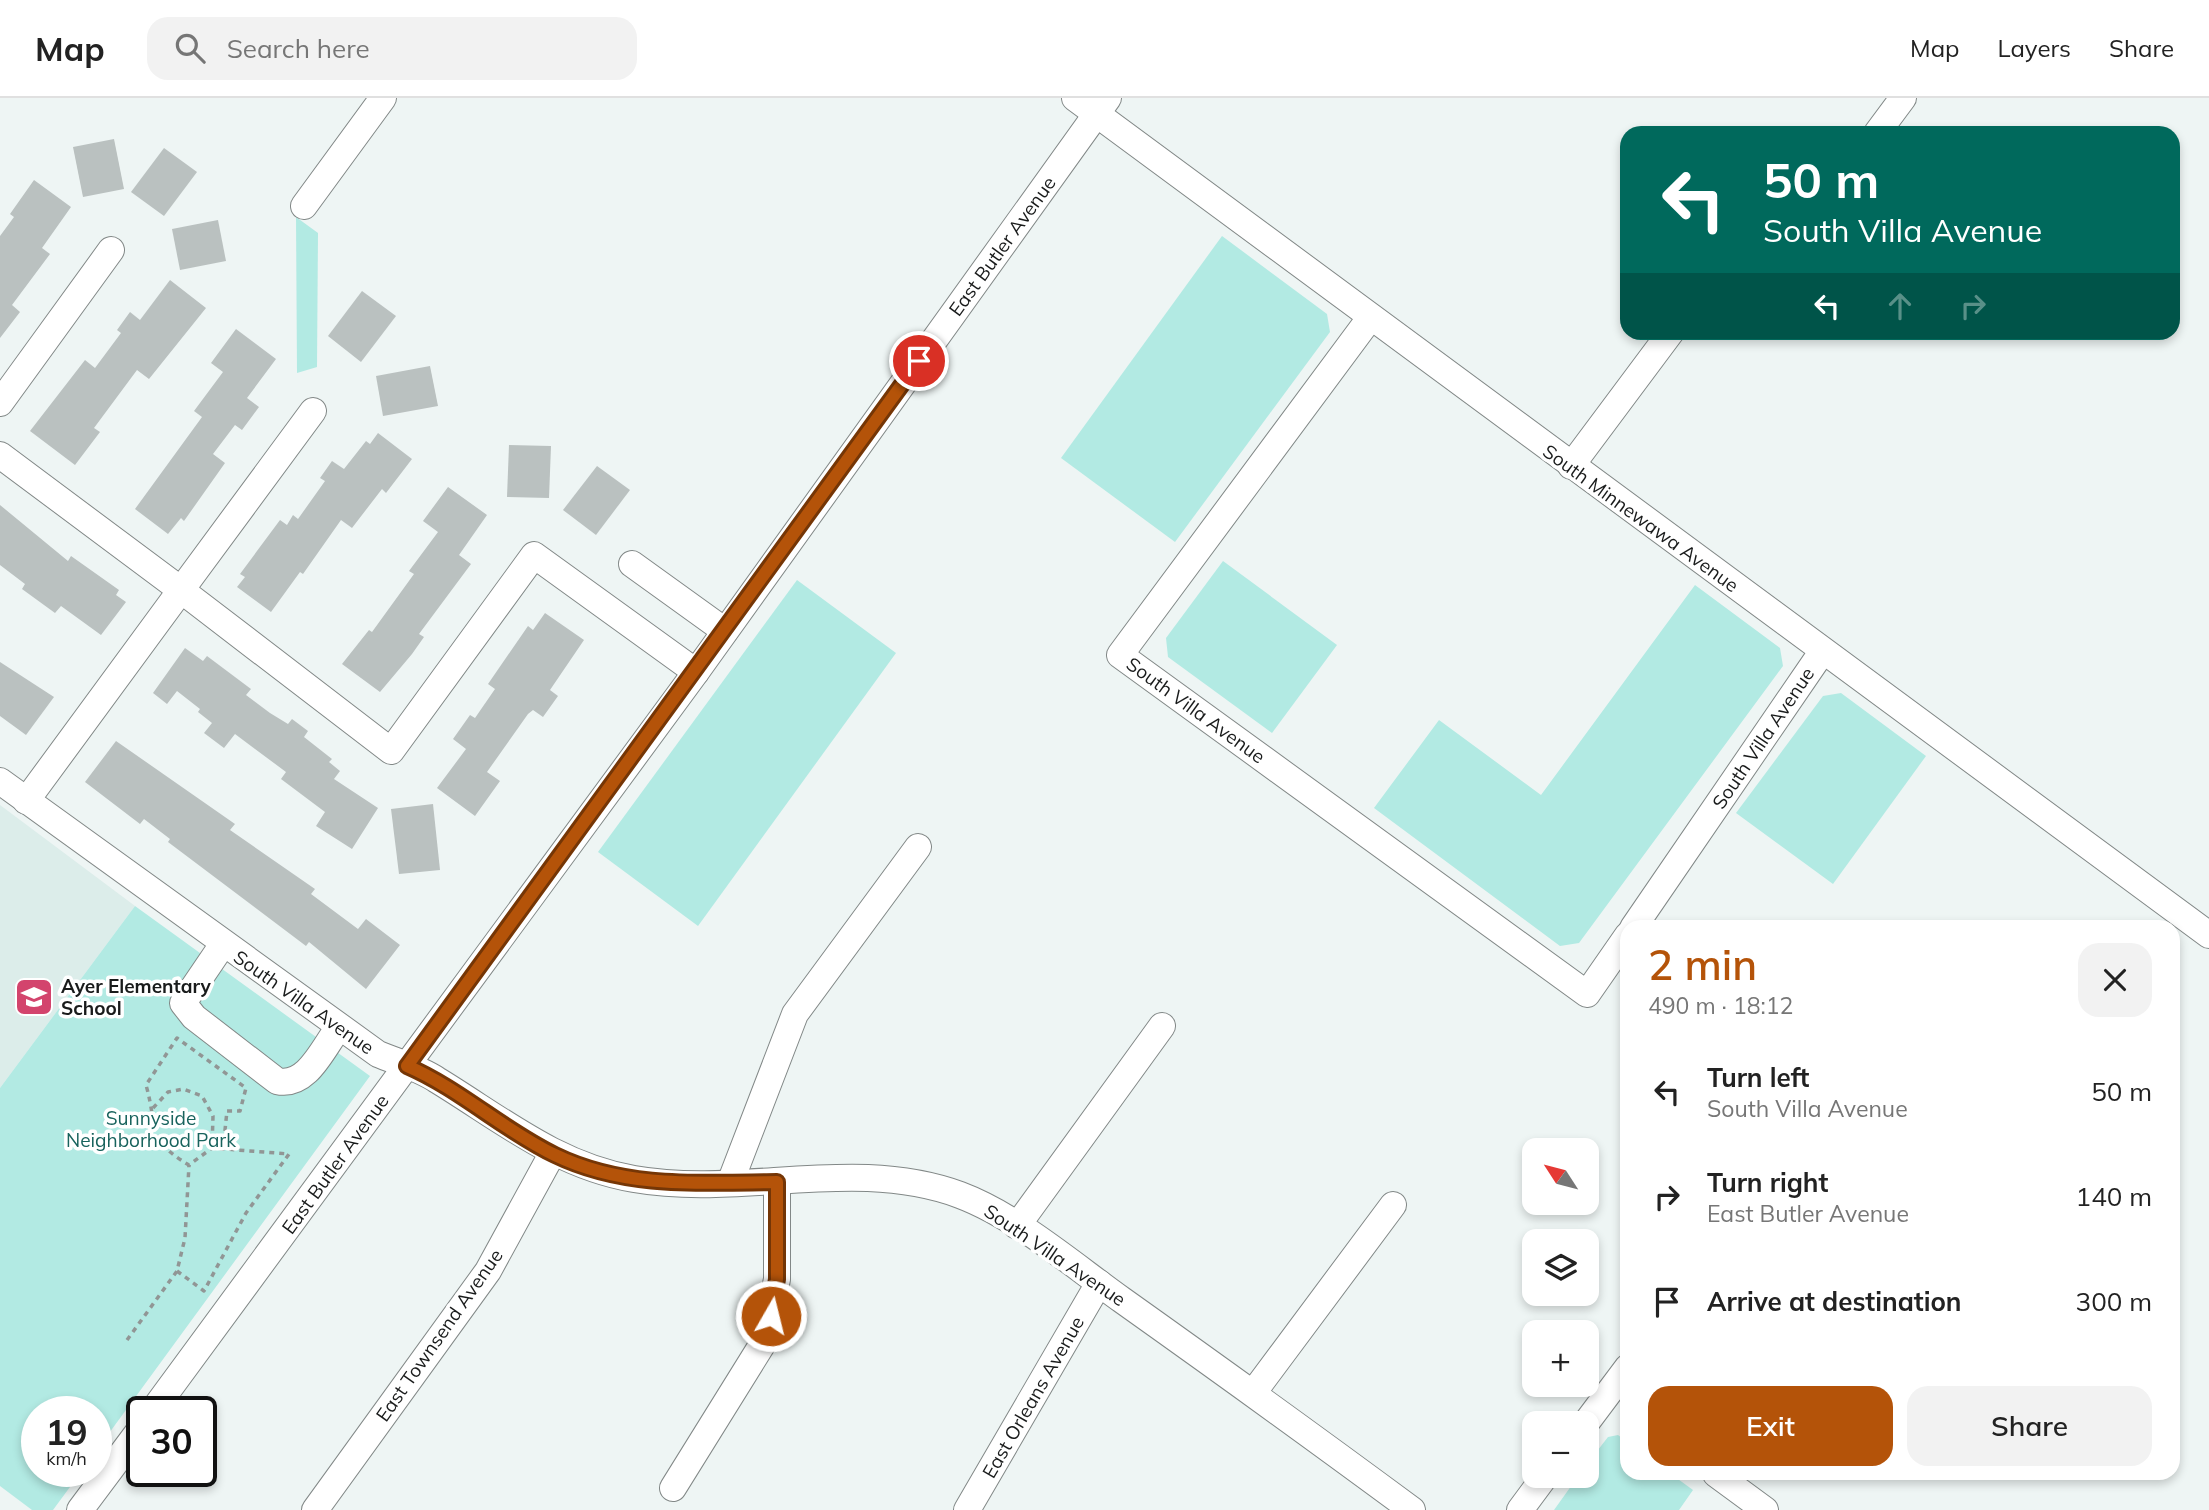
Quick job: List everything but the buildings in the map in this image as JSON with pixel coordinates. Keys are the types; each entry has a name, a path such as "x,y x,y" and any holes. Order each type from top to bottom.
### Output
{"street":[{"path":"304,205 383,98"},
{"name":"South Minnewawa Avenue","path":"1075,98 1103,106 1370,318 2209,935"},
{"path":"1882,126 1903,98"},
{"name":"East Butler Avenue","path":"164,1396 696,672 1103,106"},
{"path":"0,403 111,250"},
{"name":"South Villa Avenue","path":"1370,318 1120,655 1587,994 1620,947"},
{"path":"1571,466 1665,340"},
{"path":"26,801 313,411"},
{"path":"0,455 391,751 534,555 696,672"},
{"path":"632,564 724,631"},
{"name":"South Villa Avenue","path":"1638,920 1822,652"},
{"name":"South Villa Avenue","path":"0,781 378,1054 434,1078 552,1154 576,1164 642,1181 777,1182 862,1176 890,1178 959,1195 1017,1226 1099,1283 1412,1510"},
{"path":"730,1183 795,1014 918,847"},
{"path":"223,944 183,1003 194,1017 276,1081 288,1083 303,1076 339,1027"},
{"path":"1017,1226 1162,1026"},
{"name":"East Townsend Avenue","path":"315,1510 488,1272 552,1154"},
{"path":"673,1488 765,1340 777,1279 777,1182"},
{"path":"1253,1394 1393,1205"},
{"name":"East Orleans Avenue","path":"967,1510 1099,1283"},
{"path":"1599,1414 1618,1401"},
{"path":"80,1510 126,1448"},
{"path":"1724,1480 1765,1510"},
{"path":"1520,1510 1536,1488"}],"path":[{"path":"189,1165 167,1152 153,1130 153,1108 146,1085 177,1038 246,1088 240,1111 227,1111 223,1149 212,1147"},
{"path":"153,1108 168,1092 183,1089 202,1096 213,1116 212,1147"},
{"path":"127,1340 177,1271 185,1238 189,1165 212,1147 289,1154 246,1213 204,1291 177,1271"}],"shaded area":[{"name":"Ayer Elementary School","path":"0,805 135,906 0,1088"}],"green space":[{"path":"296,217 318,233 317,367 297,373"},
{"path":"1222,236 1327,314 1330,332 1175,542 1061,458"},
{"path":"1223,561 1337,645 1272,733 1168,657 1166,638"},
{"path":"797,580 896,653 698,926 598,852"},
{"path":"1695,585 1780,648 1783,666 1579,943 1560,946 1374,808 1439,720 1541,795"},
{"path":"1841,693 1926,756 1833,884 1736,813 1823,696"},
{"name":"Sunnyside Neighborhood Park","path":"135,906 370,1076 136,1396 126,1396 126,1410 112,1429 112,1396 21,1396 21,1487 70,1487 53,1510 32,1510 0,1486 0,1088"},
{"path":"1608,1437 1620,1437 1620,1480 1679,1480 1693,1490 1679,1510 1554,1510 1570,1488 1599,1488 1599,1449"}],"place":[{"name":"Ayer Elementary School","path":"34,997"}],"route":[{"path":"771,1316 777,1279 777,1182 655,1182 601,1172 552,1154 434,1078 407,1066 696,672 919,361"}]}
